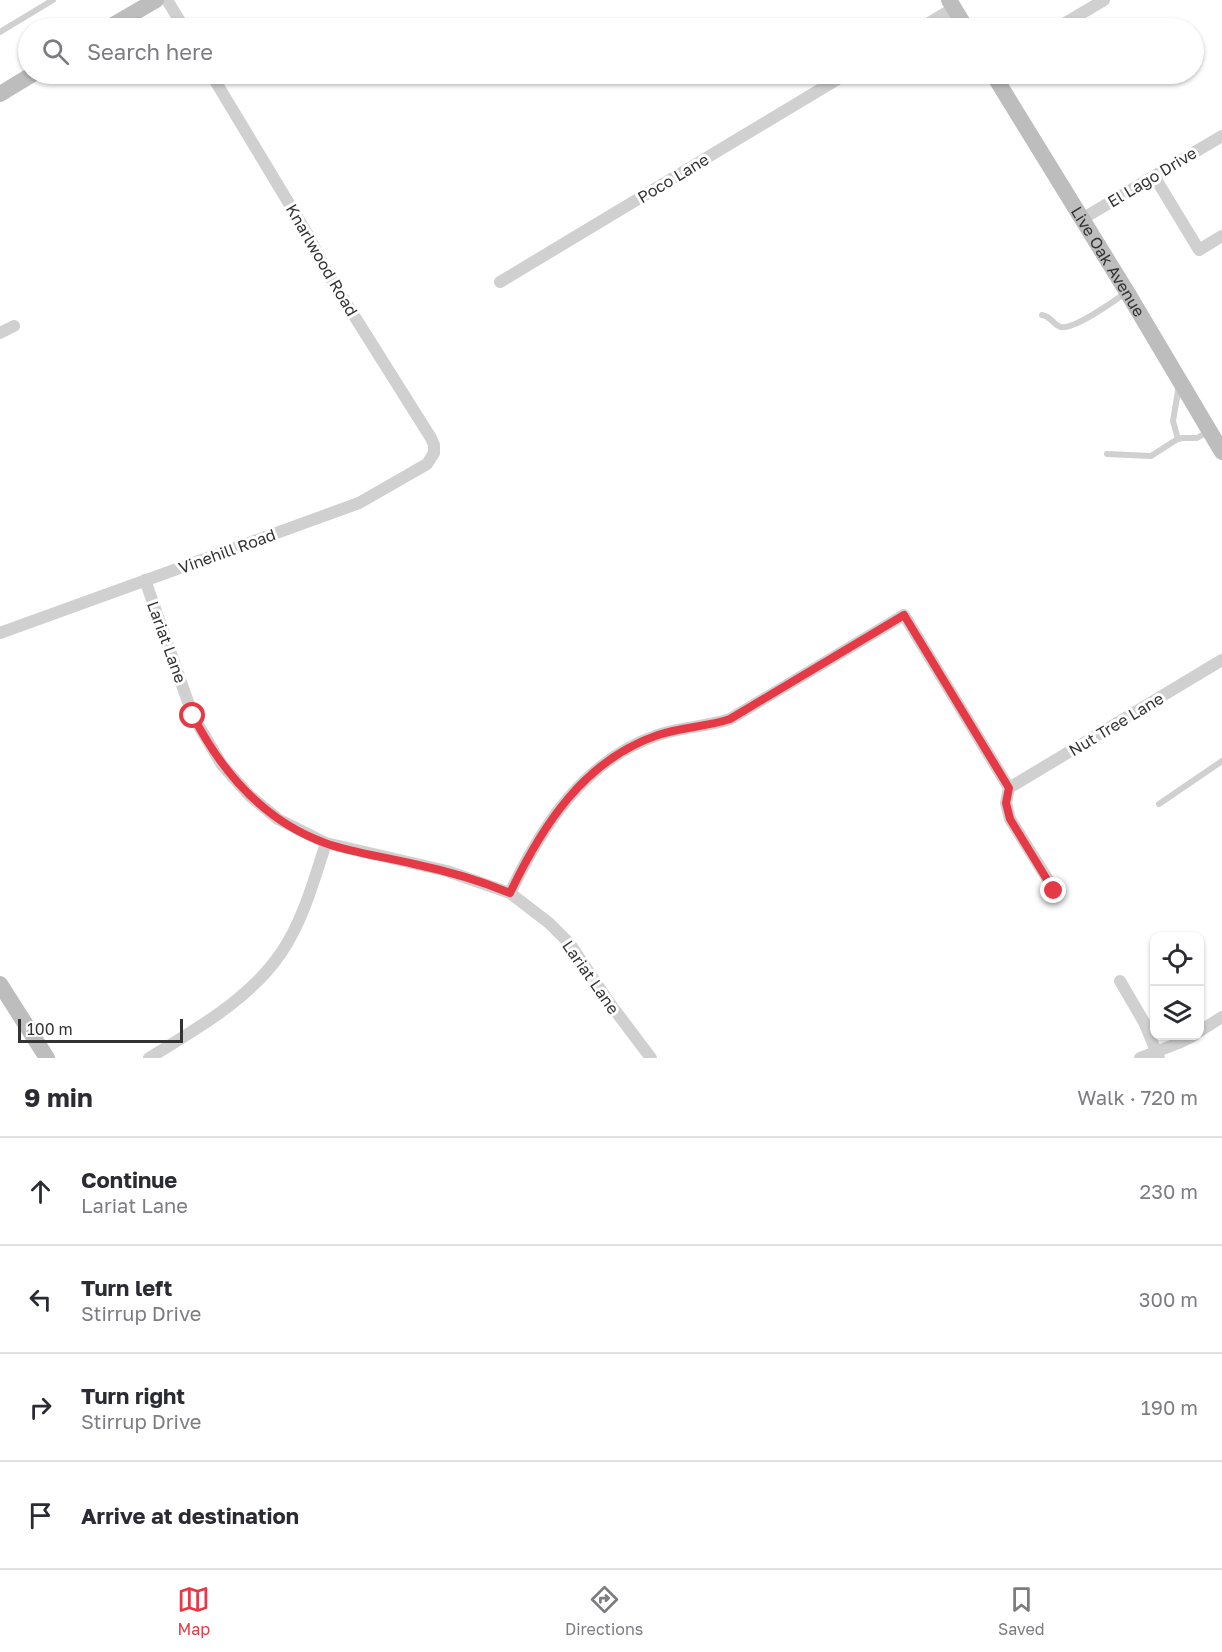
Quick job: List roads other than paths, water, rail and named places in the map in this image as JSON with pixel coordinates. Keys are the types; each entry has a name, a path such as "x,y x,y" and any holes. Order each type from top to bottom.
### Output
{"street":[{"path":"125,18 156,0"},
{"path":"167,0 178,18"},
{"path":"1074,18 1104,0"},
{"path":"934,18 952,4 960,18"},
{"path":"0,94 18,83"},
{"name":"Knarlwood Road","path":"217,84 332,279 434,445"},
{"name":"Poco Lane","path":"500,282 829,84"},
{"name":"Live Oak Avenue","path":"999,84 1222,452"},
{"name":"El Lago Drive","path":"1082,219 1222,135"},
{"path":"1154,176 1199,250 1222,236"},
{"path":"0,333 14,326"},
{"name":"Vinehill Road","path":"0,633 359,503 427,465 434,453 434,445"},
{"name":"Lariat Lane","path":"146,580 193,716 222,765 250,796 278,819 326,843 447,872 510,893 549,923 570,944 611,1005 651,1058"},
{"path":"510,893 546,826 578,787 628,747 658,735 713,725 730,719 904,615 1009,788 1006,803 1010,819 1054,891"},
{"name":"Nut Tree Lane","path":"1009,788 1222,660"},
{"path":"149,1058 221,1012 248,990 271,966 295,928 326,843"},
{"path":"1120,981 1144,1022 1158,1055"},
{"path":"0,984 47,1058"},
{"path":"1204,1028 1222,1017"},
{"path":"1140,1058 1158,1055 1184,1040"}],"lane":[{"path":"23,18 53,0"},
{"path":"0,32 18,21"},
{"path":"1042,315 1050,317 1063,328 1076,325 1127,292"},
{"path":"1178,439 1173,421 1180,381"},
{"path":"1107,454 1151,456 1178,439 1197,438 1209,431"},
{"path":"1159,804 1222,761"}]}
